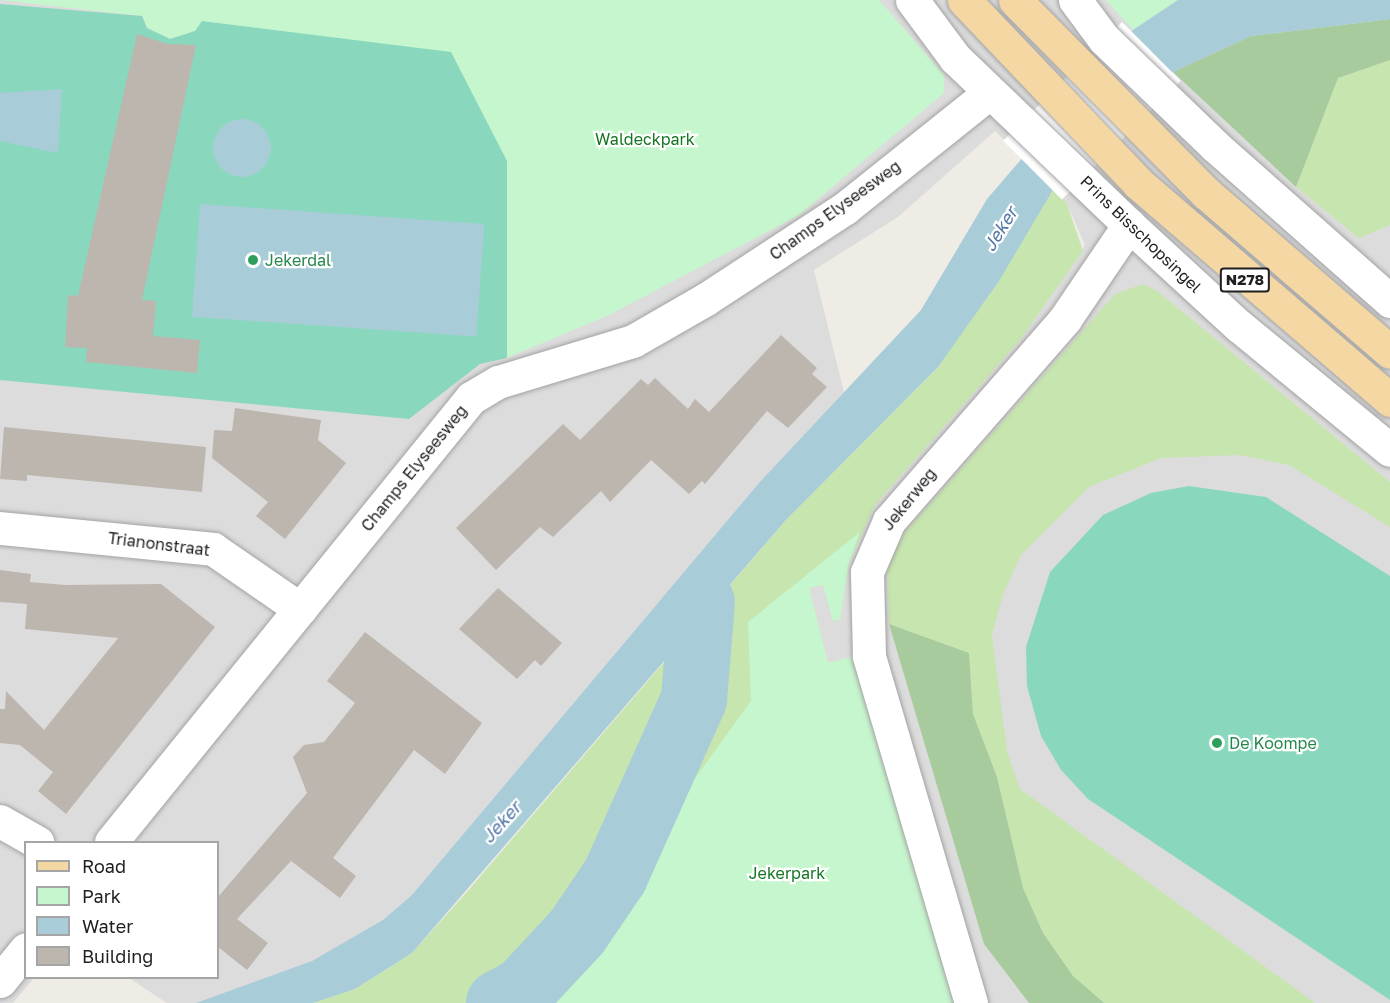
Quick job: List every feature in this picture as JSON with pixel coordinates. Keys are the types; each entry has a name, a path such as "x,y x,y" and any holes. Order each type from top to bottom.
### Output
{"main road":[{"name":"N278","path":"964,0 1107,152 1249,283 1390,400"},
{"name":"N278","path":"1016,0 1076,67 1135,125 1280,260 1390,352"}],"street":[{"name":"Prins Bisschopsingel","path":"912,0 989,93 1023,119 1129,225 1239,326 1390,450"},
{"path":"1075,0 1104,39 1163,96 1390,301"},
{"name":"Champs Elyseesweg","path":"113,841 471,398 498,382 633,340 678,314 845,208 989,93"},
{"name":"Jekerweg","path":"971,1003 869,656 867,572 889,520 1065,319 1129,225"},
{"name":"Trianonstraat","path":"0,528 213,549 300,609"},
{"path":"0,821 34,841"},
{"path":"0,981 24,951"}],"shaded area":[{"path":"0,0 1390,0 1390,1003 958,1003 857,656 828,663 809,588 824,584 833,620 840,619 849,563 875,505 1020,340 1085,245 1067,204 995,131 898,217 814,270 848,409 415,912 224,1003 167,1003 131,979 219,979 219,841 24,841 24,979 33,979 13,1003 0,1003"}],"green space":[{"name":"Waldeckpark","path":"0,0 879,0 944,75 944,93 799,215 609,315 507,358 507,161 195,31 170,39 147,28 142,16"},
{"path":"1106,0 1178,0 1133,30"},
{"name":"Jekerdal","path":"0,4 142,16 147,28 170,39 195,31 202,21 451,52 507,161 507,358 480,364 409,419 0,380"},
{"path":"1390,19 1390,60 1338,78 1296,187 1173,72 1251,36"},
{"path":"1390,60 1390,225 1359,238 1296,187 1338,78"},
{"path":"1054,188 1067,204 1083,251 1020,340 875,505 849,563 840,619 833,621 823,585 809,588 828,663 857,656 958,1003 313,1003 355,989 412,953 785,521 938,367"},
{"path":"1143,284 1157,291 1390,482 1390,527 1289,465 1239,455 1161,458 1089,487 1021,555 1003,594 992,635 1007,751 1020,789 1315,1003 1104,1003 1073,976 1043,933 1023,888 997,777 973,714 969,653 889,624 887,563 905,532 1115,294"},
{"name":"De Koompe","path":"1189,486 1266,497 1390,576 1390,1000 1088,799 1061,770 1041,736 1027,686 1026,647 1050,572 1103,515 1151,493"},
{"name":"Jekerpark","path":"860,532 849,563 840,619 833,621 823,585 809,588 828,663 857,656 958,1003 521,1003 564,959 751,701 748,622"},
{"path":"889,624 969,653 973,714 997,777 1023,888 1043,933 1073,976 1104,1003 1029,1003 984,944"}],"water":[{"path":"1178,0 1390,0 1390,19 1251,36 1173,72 1054,188 999,281 938,367 785,521 412,953 355,989 313,1003 196,1003 312,961 383,920 412,895 759,483 921,310 987,199 1133,30"},
{"path":"62,89 58,153 0,141 0,93"},
{"path":"236,119 248,119 263,127 271,142 271,154 263,169 248,177 236,177 221,169 213,154 213,142 221,127"},
{"path":"200,204 484,224 476,337 192,317"}],"pier":[{"path":"1122,22 1181,81 1062,199 1003,141"}],"building":[{"path":"137,34 167,44 196,45 142,300 156,301 153,336 200,340 197,373 86,362 87,348 65,347 68,295 78,296"},
{"path":"781,335 817,368 812,374 827,387 788,428 767,411 705,484 702,481 689,494 651,460 610,502 601,491 553,537 540,527 496,570 456,528 563,424 580,440 641,379 648,385 655,378 688,409 695,399 709,412"},
{"path":"235,408 321,420 318,440 346,463 285,539 256,516 268,502 212,458 214,430 232,431"},
{"path":"4,427 206,447 202,492 27,475 27,481 0,479"},
{"path":"0,570 31,574 30,582 65,585 161,584 215,627 66,814 38,791 53,772 20,745 0,743 0,709 5,709 6,691 44,730 118,638 25,629 27,604 0,602"},
{"path":"498,588 562,643 541,666 535,660 517,679 459,629"},
{"path":"365,632 482,723 445,774 414,750 333,858 356,876 340,898 291,861 237,919 268,943 247,970 219,948 219,896 307,793 293,757 304,745 324,742 355,703 327,681"}],"waterway":[{"name":"Jeker","path":"499,1003 522,991 577,932 615,876 694,699 702,602"}],"place":[{"name":"Jekerdal","path":"253,260"},
{"name":"De Koompe","path":"1217,743"}]}
